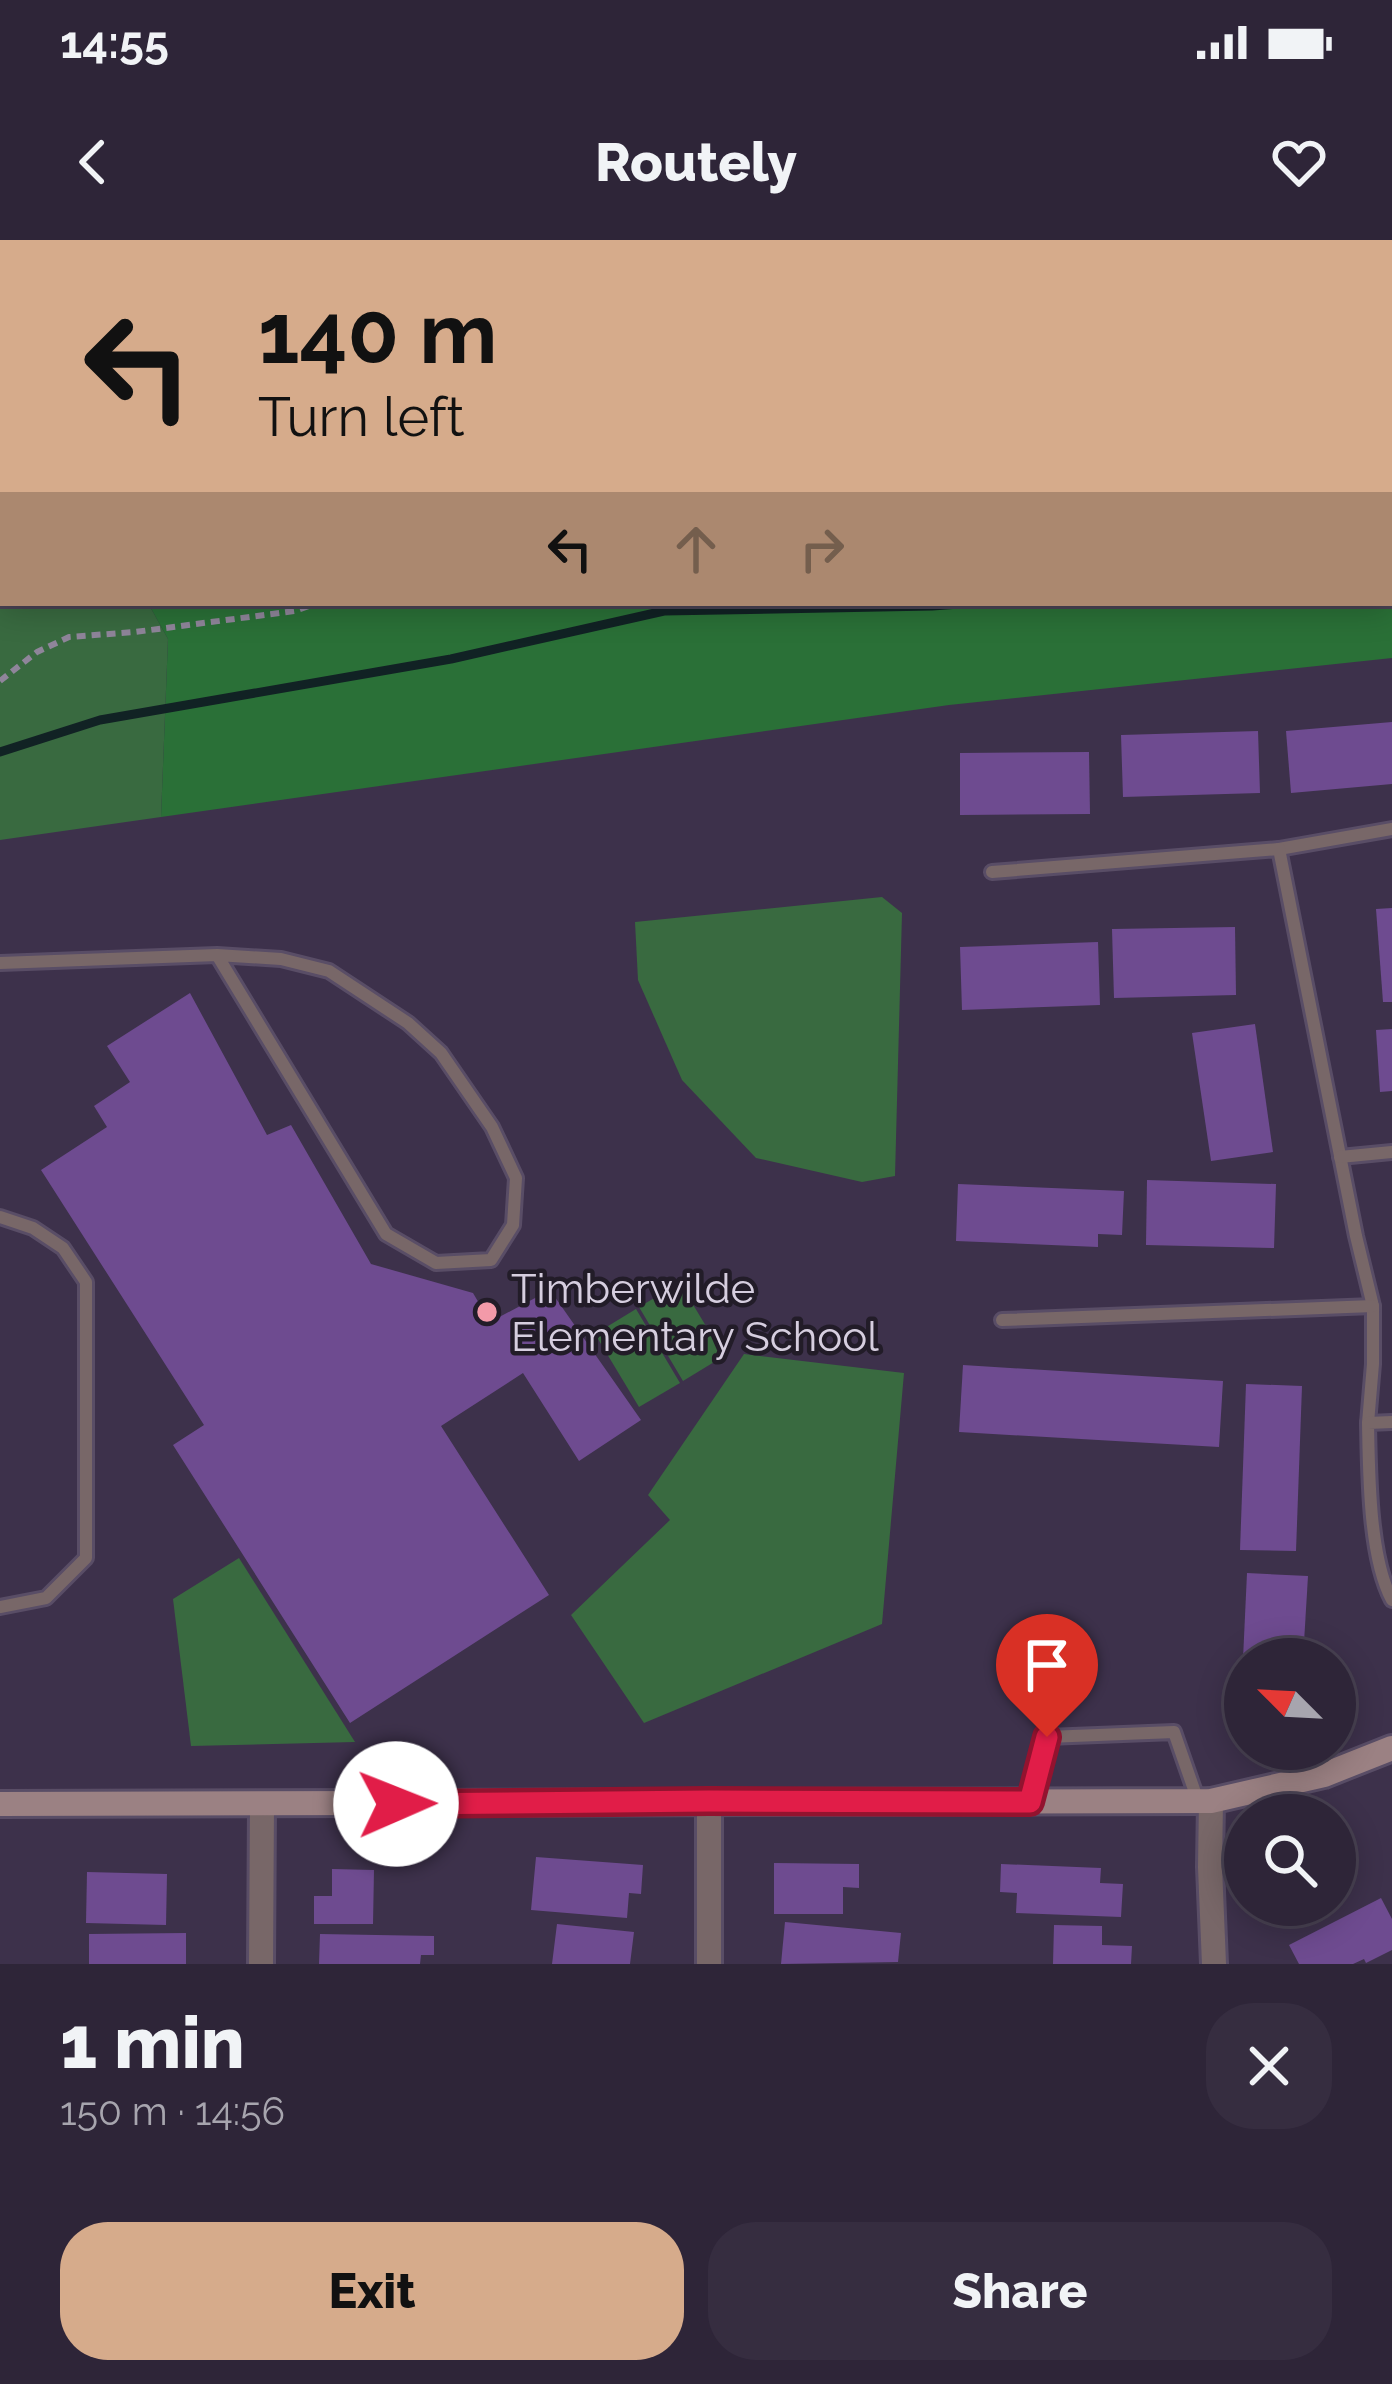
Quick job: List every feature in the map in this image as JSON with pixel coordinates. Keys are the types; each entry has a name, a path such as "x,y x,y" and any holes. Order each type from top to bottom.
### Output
{"street":[{"path":"0,1804 1204,1801 1324,1775 1392,1748"},
{"path":"709,1801 709,1964"},
{"path":"1204,1801 1214,1964"},
{"path":"261,1964 262,1805"}],"lane":[{"path":"992,872 1279,849 1392,829"},
{"path":"1279,849 1373,1306 1370,1502 1384,1586 1392,1600"},
{"path":"0,963 217,956 280,958 329,971 408,1023 440,1053 492,1127 516,1178 513,1225 491,1260 436,1263 386,1234 217,956"},
{"path":"1340,1157 1392,1152"},
{"path":"0,1216 33,1228 63,1248 86,1282 86,1558 46,1598 0,1607"},
{"path":"1002,1320 1373,1306"},
{"path":"1368,1424 1392,1422"},
{"path":"1030,1802 1047,1737 1174,1732 1204,1801"}],"path":[{"path":"0,681 37,652 69,637 309,606"}],"green space":[{"path":"0,606 150,606 168,639 161,817 0,840"},
{"path":"150,606 1392,606 1392,658 949,705 161,817 168,639"},
{"path":"882,897 902,913 895,1176 862,1182 756,1158 682,1080 638,980 635,922"},
{"path":"680,1283 724,1356 683,1381 639,1307"},
{"path":"636,1309 680,1383 639,1407 595,1334"},
{"path":"744,1354 904,1373 882,1624 644,1723 571,1615 670,1520 648,1495"},
{"path":"239,1558 355,1742 191,1746 173,1599"}],"building":[{"path":"1392,722 1392,784 1291,793 1286,731"},
{"path":"1258,731 1260,793 1123,797 1121,735"},
{"path":"1089,752 1090,814 960,815 960,753"},
{"path":"1392,908 1392,1002 1383,1002 1376,909"},
{"path":"1235,927 1236,995 1114,998 1112,929"},
{"path":"1098,942 1100,1005 962,1010 960,947"},
{"path":"190,993 267,1135 291,1125 371,1264 473,1293 490,1322 550,1290 641,1420 579,1461 523,1373 441,1426 549,1595 350,1723 173,1445 204,1425 41,1170 107,1127 94,1106 130,1082 107,1046"},
{"path":"1255,1024 1273,1152 1211,1161 1192,1033"},
{"path":"1392,1029 1392,1091 1380,1092 1376,1030"},
{"path":"1147,1180 1276,1184 1274,1248 1146,1245"},
{"path":"958,1184 1124,1191 1122,1235 1098,1234 1098,1247 956,1241"},
{"path":"963,1365 1223,1381 1219,1447 959,1432"},
{"path":"1246,1384 1302,1386 1296,1551 1240,1550"},
{"path":"1247,1573 1308,1576 1304,1638 1244,1638"},
{"path":"536,1857 643,1865 641,1894 629,1893 627,1918 531,1910"},
{"path":"774,1863 859,1864 859,1888 843,1887 843,1914 774,1914"},
{"path":"1001,1864 1101,1868 1100,1883 1123,1884 1121,1917 1016,1913 1017,1893 1000,1892"},
{"path":"332,1869 374,1870 373,1924 314,1924 314,1896 332,1896"},
{"path":"87,1872 167,1874 166,1925 86,1923"},
{"path":"1381,1898 1392,1919 1392,1950 1366,1963 1364,1959 1353,1964 1299,1964 1289,1945 1326,1926 1356,1926 1356,1911"},
{"path":"785,1922 901,1933 898,1962 781,1964"},
{"path":"557,1924 634,1932 630,1964 552,1964"},
{"path":"1054,1925 1102,1926 1102,1945 1132,1946 1131,1964 1053,1964"},
{"path":"186,1933 186,1964 89,1964 89,1934"},
{"path":"320,1934 434,1936 434,1955 421,1955 420,1964 319,1964"}],"waterway":[{"path":"0,752 100,720 451,659 664,611 932,606"}],"place":[{"name":"Timberwilde Elementary School","path":"487,1312"}],"route":[{"path":"396,1804 1030,1802 1047,1737"}]}
